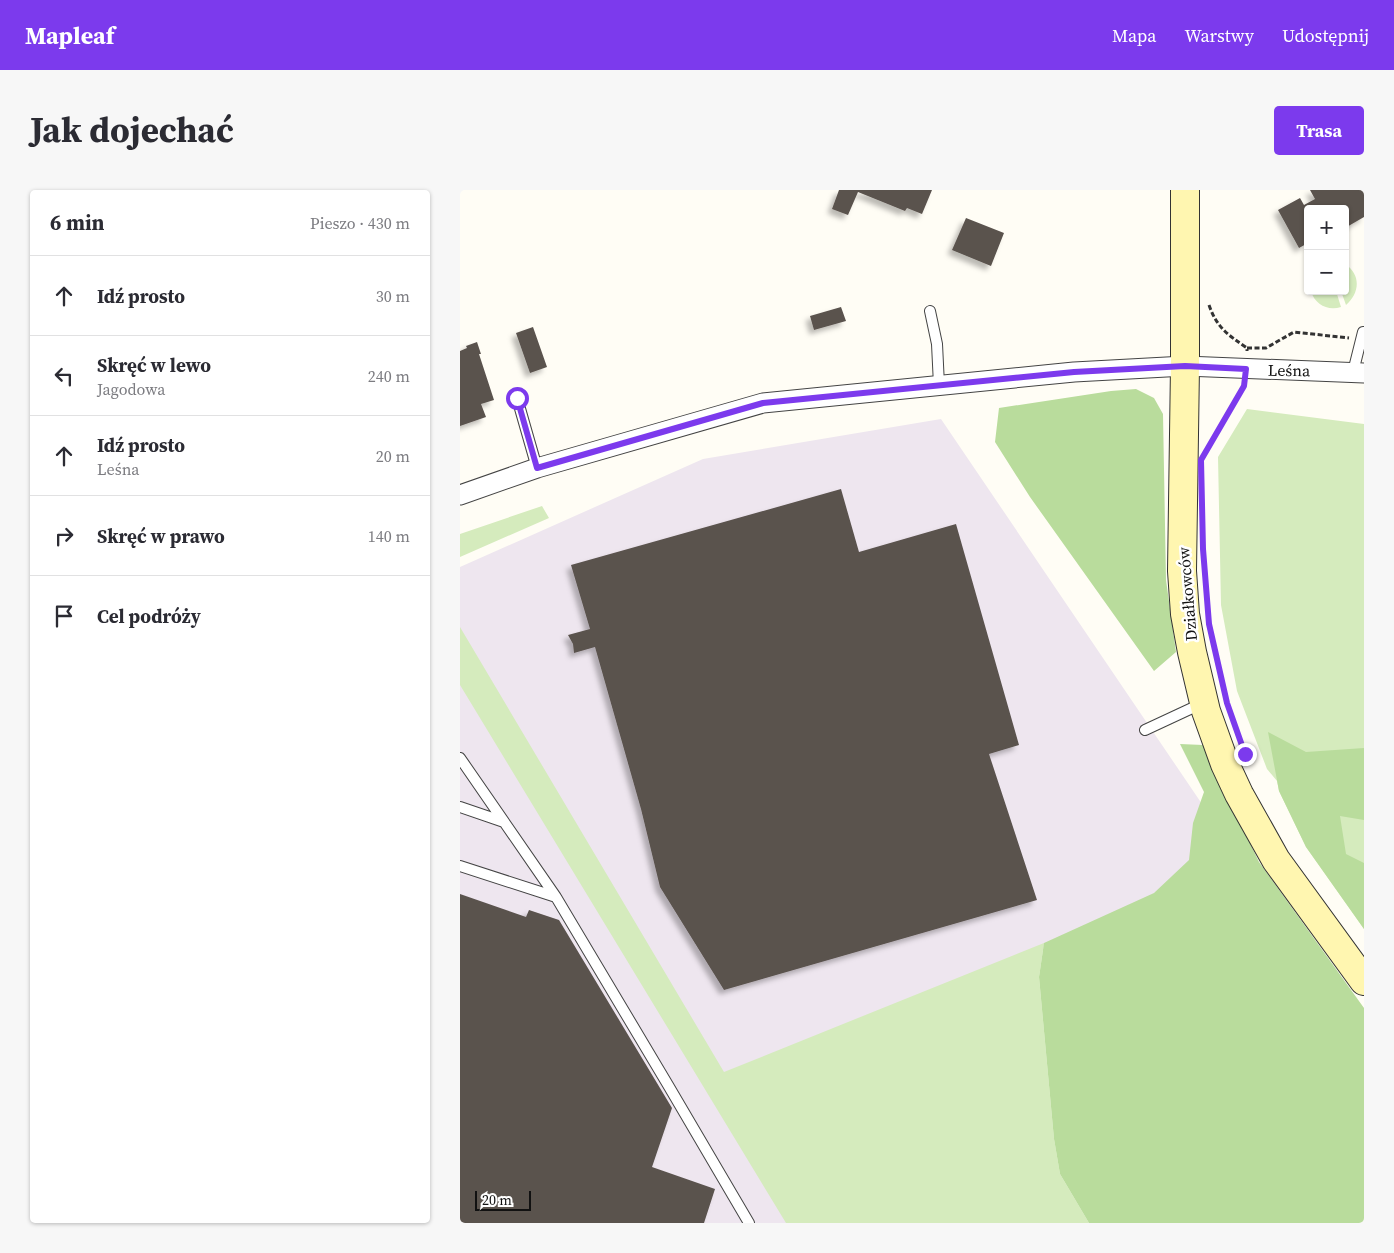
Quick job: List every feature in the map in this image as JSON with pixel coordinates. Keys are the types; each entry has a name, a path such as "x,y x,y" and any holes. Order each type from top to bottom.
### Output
{"street":[{"name":"Działkowców","path":"1185,190 1182,571 1185,614 1192,652 1214,734 1239,794 1276,860 1294,887 1364,981"},
{"name":"Leśna","path":"460,495 537,468 763,403 1074,372 1185,366 1360,374"}],"lane":[{"path":"930,311 937,344 939,385"},
{"path":"1360,374 1362,336"},
{"path":"517,398 537,468"},
{"path":"1145,730 1204,702"},
{"path":"460,758 556,897 748,1223"},
{"path":"460,807 504,822"},
{"path":"460,866 556,897"}],"path":[{"path":"1208,302 1213,317 1227,334 1247,348 1266,348 1294,332 1362,336"},
{"path":"1206,451 1244,386 1247,348"}],"shaded area":[{"path":"941,419 1242,863 713,1091 800,1223 460,1223 460,567 703,459"}],"green space":[{"path":"1349,267 1354,274 1357,284 1354,296 1346,305 1342,295 1349,295"},
{"path":"1337,295 1341,307 1331,308 1323,306 1313,296"},
{"path":"1136,389 1154,398 1163,414 1166,580 1176,652 1154,671 1030,497 995,442 999,408"},
{"path":"1247,409 1364,424 1364,929 1306,847 1279,791 1277,781 1267,769 1237,691 1221,605 1218,457"},
{"path":"542,506 549,518 460,557 460,534"},
{"path":"460,627 724,1072 1044,943 1039,977 1054,1139 1060,1174 1089,1223 786,1223 460,685"},
{"path":"1268,732 1306,752 1364,748 1364,820 1340,816 1346,854 1364,863 1364,929 1306,847 1279,791"},
{"path":"1180,744 1203,745 1259,862 1364,1008 1364,1223 1089,1223 1060,1174 1054,1139 1039,977 1044,943 1154,893 1189,860 1193,823 1204,792"}],"building":[{"path":"839,190 932,190 922,214 907,208 905,211 858,192 848,215 832,209"},
{"path":"1310,190 1364,190 1364,217 1349,226 1349,205 1304,205 1315,199"},
{"path":"1300,198 1304,205 1304,245 1299,248 1278,210"},
{"path":"966,218 1004,233 991,266 952,250"},
{"path":"841,307 846,321 814,330 810,316"},
{"path":"533,327 547,367 530,373 516,333"},
{"path":"477,342 494,400 481,404 486,417 460,426 460,351 467,348 466,346"},
{"path":"841,489 859,552 956,524 1019,745 989,754 1037,900 724,990 660,887 641,809 595,647 574,653 573,644 568,635 590,629 571,565"},
{"path":"460,894 526,917 529,910 559,920 672,1108 652,1167 715,1189 704,1223 460,1223"}],"route":[{"path":"517,398 537,468 763,403 1074,372 1185,366 1246,369 1244,386 1201,460 1203,549 1209,624 1227,703 1245,754"}]}
